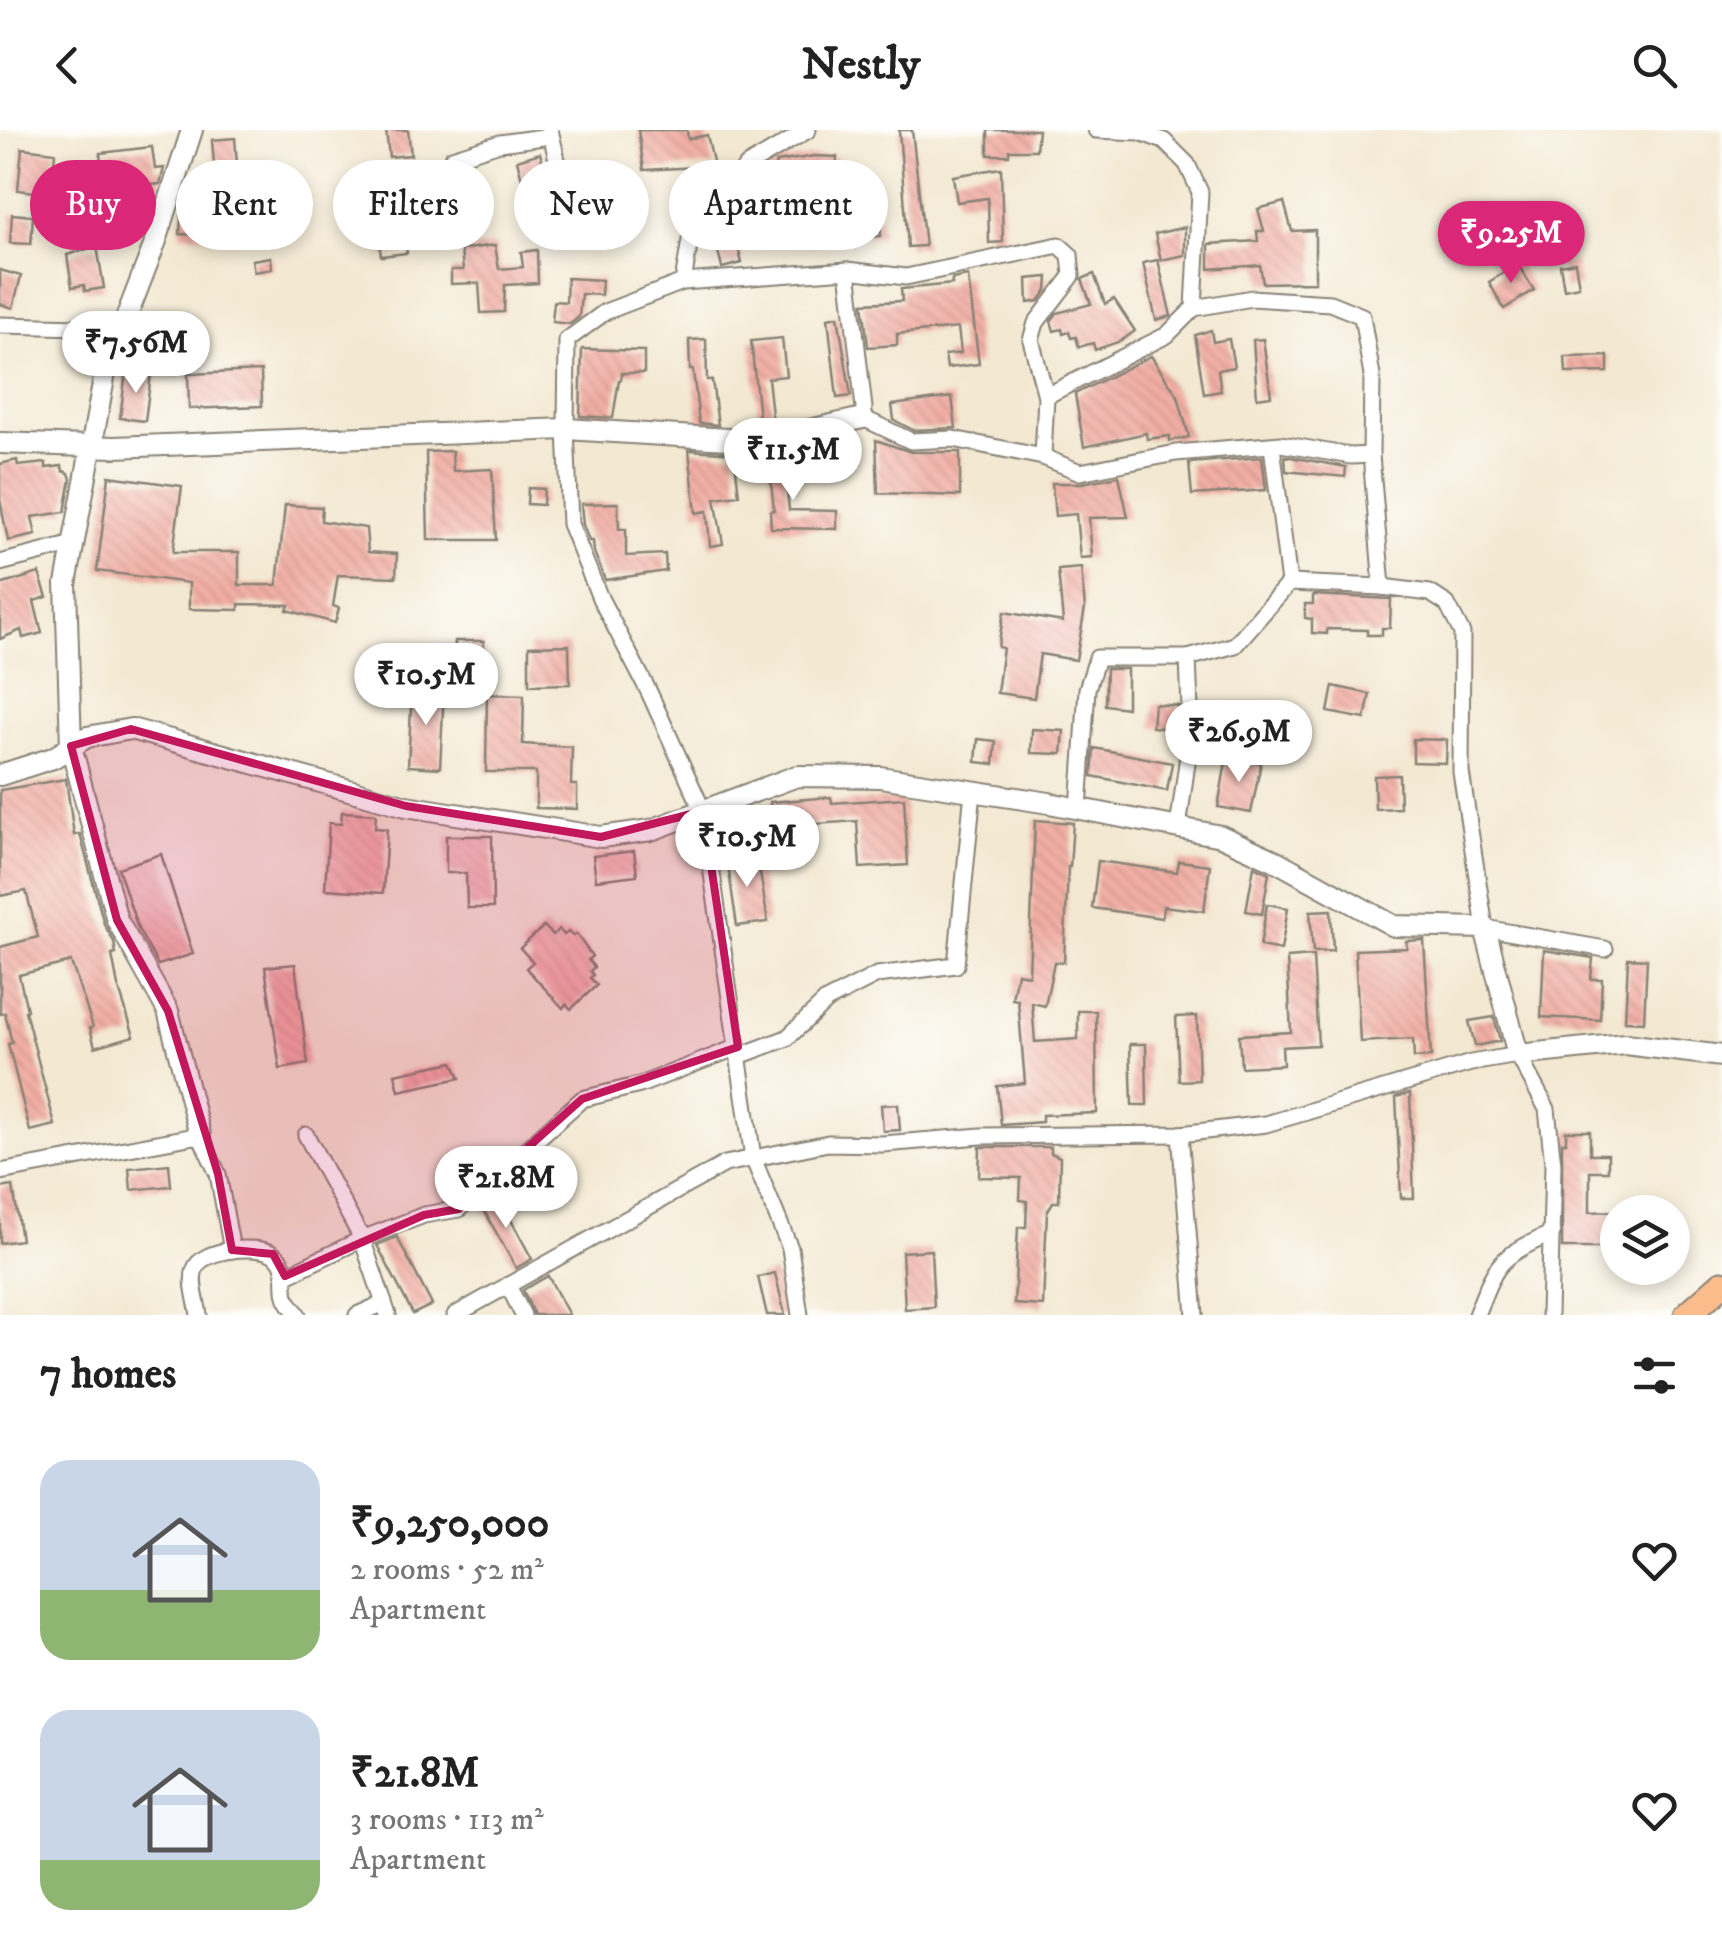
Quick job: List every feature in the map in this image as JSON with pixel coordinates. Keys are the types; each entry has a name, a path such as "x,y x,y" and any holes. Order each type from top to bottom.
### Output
{"main road":[{"path":"1687,1315 1722,1284"}],"street":[{"path":"192,130 158,238 105,373 66,584 71,746 117,920 168,1011 200,1136 218,1174 232,1250"},
{"path":"683,282 692,228 746,166 805,130"},
{"path":"1096,130 1140,132 1164,141 1187,164 1200,192 1194,308"},
{"path":"452,158 550,133 556,160"},
{"path":"800,1315 790,1248 754,1158 703,811 649,692 600,598 570,524 568,340 605,312 683,282 848,270 906,276 1059,245 1070,255 1072,276 1036,322 1031,340 1046,396 1043,458"},
{"path":"848,270 862,418"},
{"path":"1046,396 1167,335 1194,308 1252,298 1330,303 1362,316 1372,376 1371,455 1382,587"},
{"path":"0,325 122,328"},
{"path":"0,443 93,446 566,429 760,442 862,418 910,441 953,439 1043,458 1080,472 1176,453 1281,444 1352,456 1371,455"},
{"path":"1079,809 1087,688 1097,658 1188,658 1235,645 1289,583 1272,446"},
{"path":"0,563 74,544"},
{"path":"1289,583 1430,593 1447,604 1462,633 1462,772 1484,928 1518,1054 1547,1109 1553,1164 1549,1315"},
{"path":"1178,828 1190,734 1188,658"},
{"path":"0,775 53,758 86,736 131,729 406,806 601,837 651,830 797,776 880,777 1221,836 1276,860 1394,926 1484,928 1604,949"},
{"path":"286,1276 424,1214 459,1209 582,1099 640,1085 787,1038 826,1002 877,976 956,965 974,792"},
{"path":"454,1315 725,1164 754,1158 828,1143 883,1144 980,1136 1180,1134 1266,1124 1518,1054 1625,1044 1722,1056"},
{"path":"1180,1134 1195,1315"},
{"path":"306,1135 362,1239 386,1309 357,1315"},
{"path":"0,1172 200,1136"},
{"path":"1476,1315 1494,1270 1508,1253 1552,1233"},
{"path":"200,1315 193,1276 196,1264 204,1257 247,1248 273,1254 286,1270 286,1298 298,1315"},
{"path":"508,1285 523,1315"}],"highlighted area":[{"path":"131,729 406,806 601,837 703,811 738,1047 582,1099 459,1209 424,1215 285,1276 273,1254 232,1250 218,1174 168,1011 117,920 71,746"}],"building":[{"path":"386,130 408,130 411,155 389,157"},
{"path":"638,130 687,130 688,139 707,135 713,160 669,160 669,169 649,170 649,160 642,160"},
{"path":"899,130 912,130 925,246 908,247"},
{"path":"988,130 1038,130 1036,150 988,155"},
{"path":"235,138 237,160 214,160 212,140"},
{"path":"152,147 154,160 101,160 100,153"},
{"path":"22,148 55,152 54,160 30,160 30,191 18,190"},
{"path":"540,153 542,160 517,160"},
{"path":"815,156 837,157 837,160 789,160"},
{"path":"164,168 160,184 156,184 156,169"},
{"path":"1001,168 1003,242 989,243 988,198 957,202 953,176"},
{"path":"1284,202 1292,231 1315,230 1315,282 1263,283 1260,265 1209,269 1209,244 1258,241 1257,231 1264,231 1258,209"},
{"path":"12,214 30,216 30,244 10,243"},
{"path":"1185,227 1185,255 1161,260 1155,234"},
{"path":"494,245 499,269 523,267 521,252 537,250 538,283 505,285 504,312 481,313 479,283 451,284 451,270 463,270 461,250 494,250"},
{"path":"98,250 104,288 85,291 84,285 72,287 67,255"},
{"path":"380,250 407,250 407,253 381,256"},
{"path":"718,250 739,250 742,263 722,268"},
{"path":"271,257 272,269 254,272 252,260"},
{"path":"1158,260 1171,316 1156,320 1143,263"},
{"path":"1575,262 1579,286 1564,289 1560,265"},
{"path":"1518,264 1534,290 1504,309 1489,282"},
{"path":"0,270 21,276 13,308 0,304"},
{"path":"1094,274 1105,304 1114,299 1135,331 1121,341 1095,350 1093,343 1079,347 1076,337 1071,338 1069,332 1054,331 1051,321 1057,313 1091,304 1082,279"},
{"path":"968,276 979,364 947,368 945,355 961,353 958,328 897,334 897,345 868,347 863,303 902,301 901,289 952,284 952,279"},
{"path":"1048,277 1047,290 1039,301 1028,303 1027,279"},
{"path":"567,278 602,280 601,295 581,294 579,317 570,324 552,322 554,301 566,302"},
{"path":"838,316 851,396 837,398 828,318"},
{"path":"1211,330 1213,342 1229,339 1234,367 1218,370 1221,391 1204,394 1195,335"},
{"path":"782,338 786,376 768,378 773,424 760,427 751,341"},
{"path":"706,339 707,380 712,380 718,425 699,423 690,370 689,340"},
{"path":"1263,339 1271,396 1257,398 1253,340"},
{"path":"582,349 644,351 644,373 622,373 613,418 580,416"},
{"path":"1151,356 1178,396 1189,437 1170,441 1170,436 1147,439 1146,433 1084,447 1075,394"},
{"path":"1608,356 1608,372 1566,373 1565,357"},
{"path":"126,371 151,374 145,421 120,418"},
{"path":"261,371 262,406 189,409 188,374"},
{"path":"952,397 956,428 913,430 894,420 892,405"},
{"path":"876,440 911,452 960,452 960,496 878,493"},
{"path":"689,450 734,453 739,495 715,498 723,544 710,546 707,511 696,513"},
{"path":"783,450 789,510 837,511 837,529 771,528 770,511 774,510 768,453"},
{"path":"452,451 453,471 492,469 496,540 428,540 426,452"},
{"path":"1285,456 1346,467 1345,477 1286,471"},
{"path":"1262,457 1266,490 1192,495 1189,463"},
{"path":"17,460 18,466 62,466 71,479 65,512 32,517 36,535 8,541 0,500 0,464"},
{"path":"109,476 182,486 173,552 239,552 239,585 277,585 285,505 322,507 321,521 366,528 368,552 397,554 396,577 338,575 333,606 339,608 335,623 287,610 289,605 189,609 189,583 97,571"},
{"path":"1119,476 1128,517 1089,518 1092,557 1080,558 1076,514 1055,516 1052,483 1082,483"},
{"path":"528,488 544,489 543,505 527,504"},
{"path":"618,503 619,529 626,529 626,556 665,554 666,571 605,580 593,541 589,541 583,525 581,504"},
{"path":"1081,568 1085,608 1076,660 1040,654 1034,698 997,693 1004,612 1063,622 1058,570"},
{"path":"39,573 47,597 34,601 42,633 23,638 21,630 0,639 0,585"},
{"path":"1313,595 1391,599 1390,628 1382,628 1382,635 1367,635 1367,630 1327,629 1327,634 1312,633 1312,619 1305,618 1305,604 1313,604"},
{"path":"455,641 484,641 483,674 454,673"},
{"path":"569,645 570,684 529,685 529,646"},
{"path":"1106,669 1127,669 1127,708 1105,705"},
{"path":"1333,686 1370,694 1365,719 1328,712"},
{"path":"412,689 444,690 440,768 408,766"},
{"path":"487,694 524,695 523,744 572,747 571,785 577,785 577,809 536,808 536,772 486,772"},
{"path":"1154,704 1179,706 1180,730 1152,727"},
{"path":"1032,729 1064,731 1062,754 1031,753"},
{"path":"978,739 996,741 994,764 976,762"},
{"path":"1413,739 1447,740 1446,763 1413,762"},
{"path":"1094,748 1172,763 1167,791 1092,776"},
{"path":"1227,756 1261,763 1251,813 1218,807"},
{"path":"1399,775 1400,808 1375,809 1374,776"},
{"path":"66,779 74,835 80,834 104,924 114,942 116,954 112,955 118,986 134,1036 95,1047 90,1028 93,1027 71,962 19,975 55,1125 30,1131 8,1044 12,1043 5,1013 0,1014 0,947 38,937 26,891 0,896 0,790"},
{"path":"831,797 832,803 904,798 908,865 860,868 857,821 772,827 770,802"},
{"path":"342,812 376,814 375,828 387,829 383,893 325,889 329,823 341,824"},
{"path":"1035,820 1073,823 1064,962 1054,962 1045,1006 1032,1003 1035,1042 1078,1039 1078,1011 1096,1011 1097,1113 1042,1115 1042,1122 1001,1125 997,1086 1025,1083 1018,1000 1012,999 1017,973 1029,975"},
{"path":"446,836 492,836 493,908 467,908 466,873 446,873"},
{"path":"634,851 637,875 596,880 593,856"},
{"path":"161,854 193,954 158,965 138,929 118,868"},
{"path":"757,854 768,922 737,926 727,859"},
{"path":"1098,861 1177,872 1179,861 1210,865 1204,911 1163,906 1162,918 1092,908"},
{"path":"1254,866 1269,873 1262,914 1246,911"},
{"path":"1267,904 1288,908 1281,950 1260,946"},
{"path":"1331,910 1333,951 1313,952 1310,911"},
{"path":"544,926 553,935 559,929 564,935 576,934 592,956 588,960 594,967 590,978 597,985 571,1009 566,1004 563,1008 526,968 533,962 520,948"},
{"path":"1424,940 1431,1057 1414,1058 1413,1039 1360,1042 1355,950 1407,948 1406,941"},
{"path":"1544,950 1593,958 1591,979 1602,979 1600,1020 1541,1017"},
{"path":"1313,956 1318,1045 1282,1047 1283,1065 1241,1067 1239,1035 1291,1032 1287,958"},
{"path":"1628,958 1647,959 1644,1022 1625,1021"},
{"path":"295,964 308,1064 280,1069 265,967"},
{"path":"1197,1016 1199,1080 1179,1081 1176,1017"},
{"path":"1494,1017 1500,1041 1475,1046 1469,1021"},
{"path":"1130,1044 1146,1044 1147,1105 1132,1105"},
{"path":"453,1062 460,1078 399,1091 395,1074"},
{"path":"1410,1093 1414,1198 1401,1198 1396,1097"},
{"path":"898,1104 900,1130 883,1131 881,1105"},
{"path":"1566,1131 1590,1131 1590,1154 1608,1154 1608,1171 1590,1171 1590,1212 1600,1212 1600,1248 1562,1248 1562,1142 1566,1142"},
{"path":"980,1147 1051,1147 1051,1153 1060,1157 1059,1202 1053,1202 1047,1212 1043,1306 1014,1304 1018,1227 1026,1227 1027,1201 1020,1200 1021,1178 979,1177"},
{"path":"169,1164 171,1186 131,1190 129,1168"},
{"path":"13,1186 21,1240 0,1243 0,1188"},
{"path":"496,1192 532,1259 516,1268 481,1205"},
{"path":"397,1237 432,1305 413,1314 377,1245"},
{"path":"931,1250 934,1307 905,1309 902,1252"},
{"path":"775,1273 785,1315 767,1315 758,1277"},
{"path":"548,1276 569,1315 534,1315 523,1290"}]}
